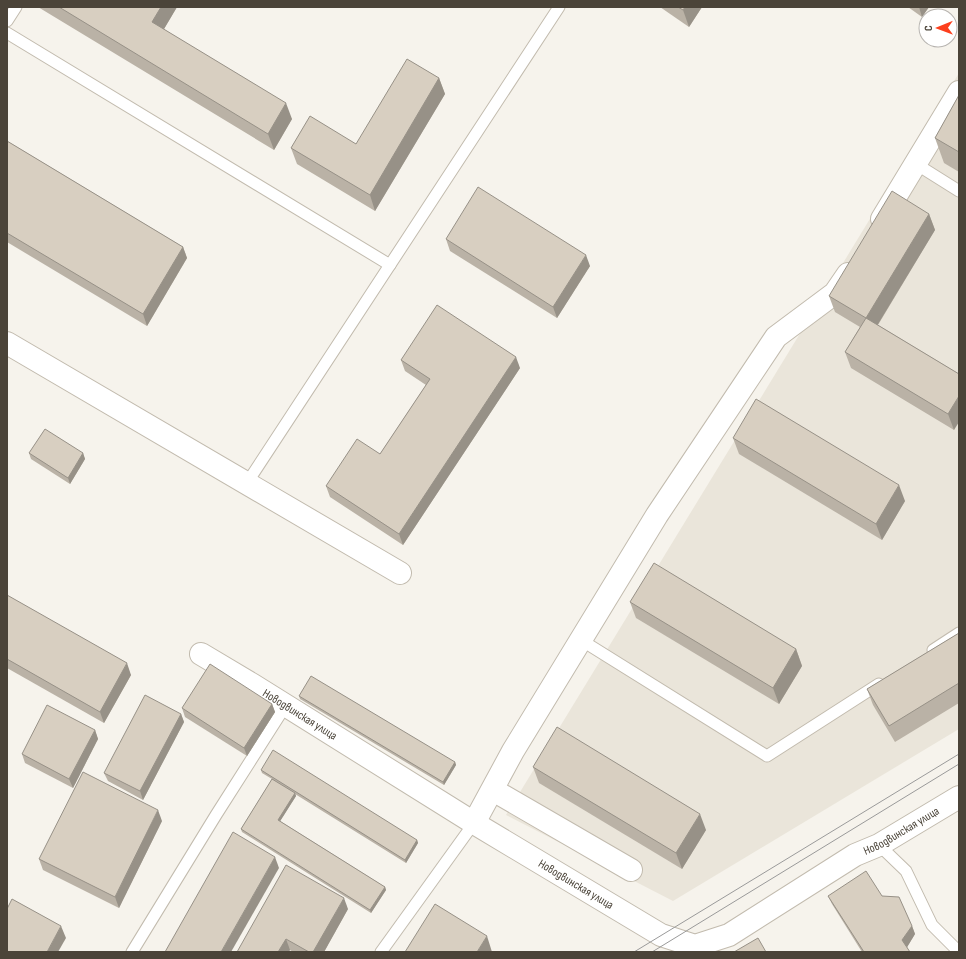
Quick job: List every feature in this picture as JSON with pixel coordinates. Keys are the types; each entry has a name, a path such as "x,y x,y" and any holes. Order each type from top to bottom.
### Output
{"street":[{"path":"873,233 959,92"},
{"path":"474,824 513,752 657,515 776,337 836,293 856,260"},
{"path":"7,343 400,573"},
{"name":"Новодвинская улица","path":"201,654 474,824 661,936 695,946 729,935 855,855 879,845 959,797"},
{"path":"493,790 630,870"}],"lane":[{"path":"7,21 16,7"},
{"path":"247,484 559,7"},
{"path":"7,34 390,265"},
{"path":"916,164 959,191"},
{"path":"926,654 959,633"},
{"path":"581,640 767,756 886,680"},
{"path":"132,952 216,815 286,706"},
{"path":"381,952 474,824"},
{"path":"879,845 906,871 932,925 959,952"}],"shaded area":[{"path":"959,73 959,729 673,901 506,815"}],"building":[{"path":"59,7 161,7 152,22 286,103 268,134"},
{"path":"678,7 685,7 683,10"},
{"path":"407,59 439,78 370,195 291,148 310,116 356,144"},
{"path":"959,95 959,152 935,138"},
{"path":"7,141 183,247 143,314 7,233"},
{"path":"478,187 586,255 553,307 446,239"},
{"path":"892,191 929,214 866,318 829,296"},
{"path":"437,305 516,357 399,534 326,486 357,439 380,454 430,379 401,360"},
{"path":"866,318 959,374 959,396 948,414 845,352"},
{"path":"756,399 899,485 876,524 733,438"},
{"path":"45,429 83,453 68,478 29,453"},
{"path":"654,563 796,649 773,688 630,602"},
{"path":"7,595 127,663 100,712 7,659"},
{"path":"959,633 959,683 889,726 867,689"},
{"path":"210,664 272,704 244,748 182,708"},
{"path":"311,676 455,762 443,782 299,696"},
{"path":"145,695 181,714 140,791 104,773"},
{"path":"47,705 95,730 69,779 22,754"},
{"path":"557,727 700,814 676,853 533,767"},
{"path":"273,750 417,840 405,860 261,770"},
{"path":"83,772 158,810 115,897 39,859"},
{"path":"272,779 295,793 278,820 385,887 370,910 241,829"},
{"path":"233,832 275,857 221,952 165,952"},
{"path":"286,865 344,898 313,952 309,952 286,939 278,952 237,952"},
{"path":"866,871 882,896 899,897 912,926 902,940 910,952 864,952 828,896"},
{"path":"12,899 61,926 47,952 7,952 7,909"},
{"path":"435,904 487,936 477,952 405,952"},
{"path":"758,938 766,952 734,952"}],"tram line":[{"path":"634,952 959,754"},
{"path":"652,952 959,764"}]}
